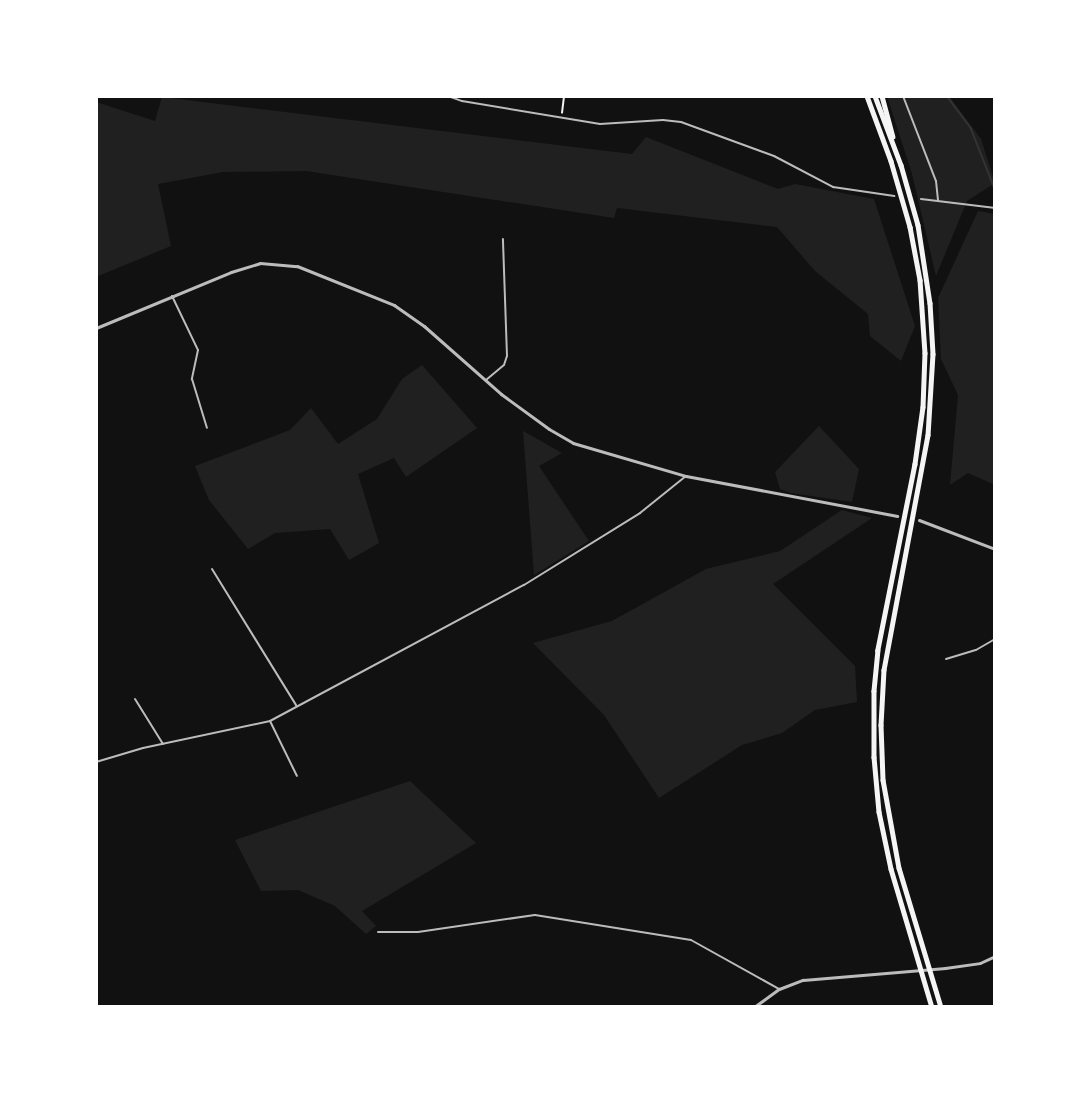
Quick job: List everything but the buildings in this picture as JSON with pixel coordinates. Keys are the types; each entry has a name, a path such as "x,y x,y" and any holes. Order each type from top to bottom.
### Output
{"highway":[{"path":"867,96 891,161 910,226 920,280 924,327 924,380 920,434 879,642 873,724 876,781 883,834 932,1007"},
{"path":"875,96 898,157"},
{"path":"882,96 918,225 928,280 932,326 932,381 923,464 886,650 882,691 882,756 887,811 899,868 941,1007"}],"street":[{"path":"448,96 600,124 663,120 681,122 774,156 833,187 894,196"},
{"path":"903,96 936,181 938,201"},
{"path":"921,199 995,208"},
{"path":"486,380 507,360 502,239"},
{"path":"96,328 171,296 260,263 297,266 394,305 424,326 486,380 549,429 573,443 686,476 897,516"},
{"path":"171,296 198,350 192,380 207,428"},
{"path":"96,762 270,720 382,663 524,585 640,513 686,476"},
{"path":"919,520 995,549"},
{"path":"212,569 296,705"},
{"path":"946,659 976,650 995,639"},
{"path":"135,699 163,744"},
{"path":"270,720 297,776"},
{"path":"378,932 418,932 535,915 691,940 779,989"},
{"path":"754,1007 779,989 822,977 945,968 980,963 995,956"}],"path":[{"path":"561,118 564,96"}],"shaded area":[{"path":"887,96 949,96 981,139 995,183 967,201 936,276 912,174"},
{"path":"162,97 632,154 646,137 778,189 795,184 874,199 915,326 901,361 870,336 868,314 815,271 777,227 617,208 614,218 306,171 223,172 158,184 171,246 96,277 96,102 155,121"},
{"path":"978,211 995,214 995,485 968,473 950,485 958,395 941,359 938,298"},
{"path":"422,365 477,428 406,477 394,458 358,474 379,543 349,560 330,529 275,533 248,549 209,500 195,466 290,430 311,408 338,444 377,419 402,379"},
{"path":"819,426 859,469 852,502 791,493 780,489 775,472"},
{"path":"523,431 562,453 539,466 589,541 534,575"},
{"path":"842,510 872,518 773,584 855,666 857,702 815,710 782,733 742,745 659,798 604,715 533,643 612,621 706,569 780,551"},
{"path":"410,781 476,843 362,911 376,926 366,934 335,906 298,890 261,891 235,840"}],"waterway":[{"path":"947,96 971,128 995,189"}]}
